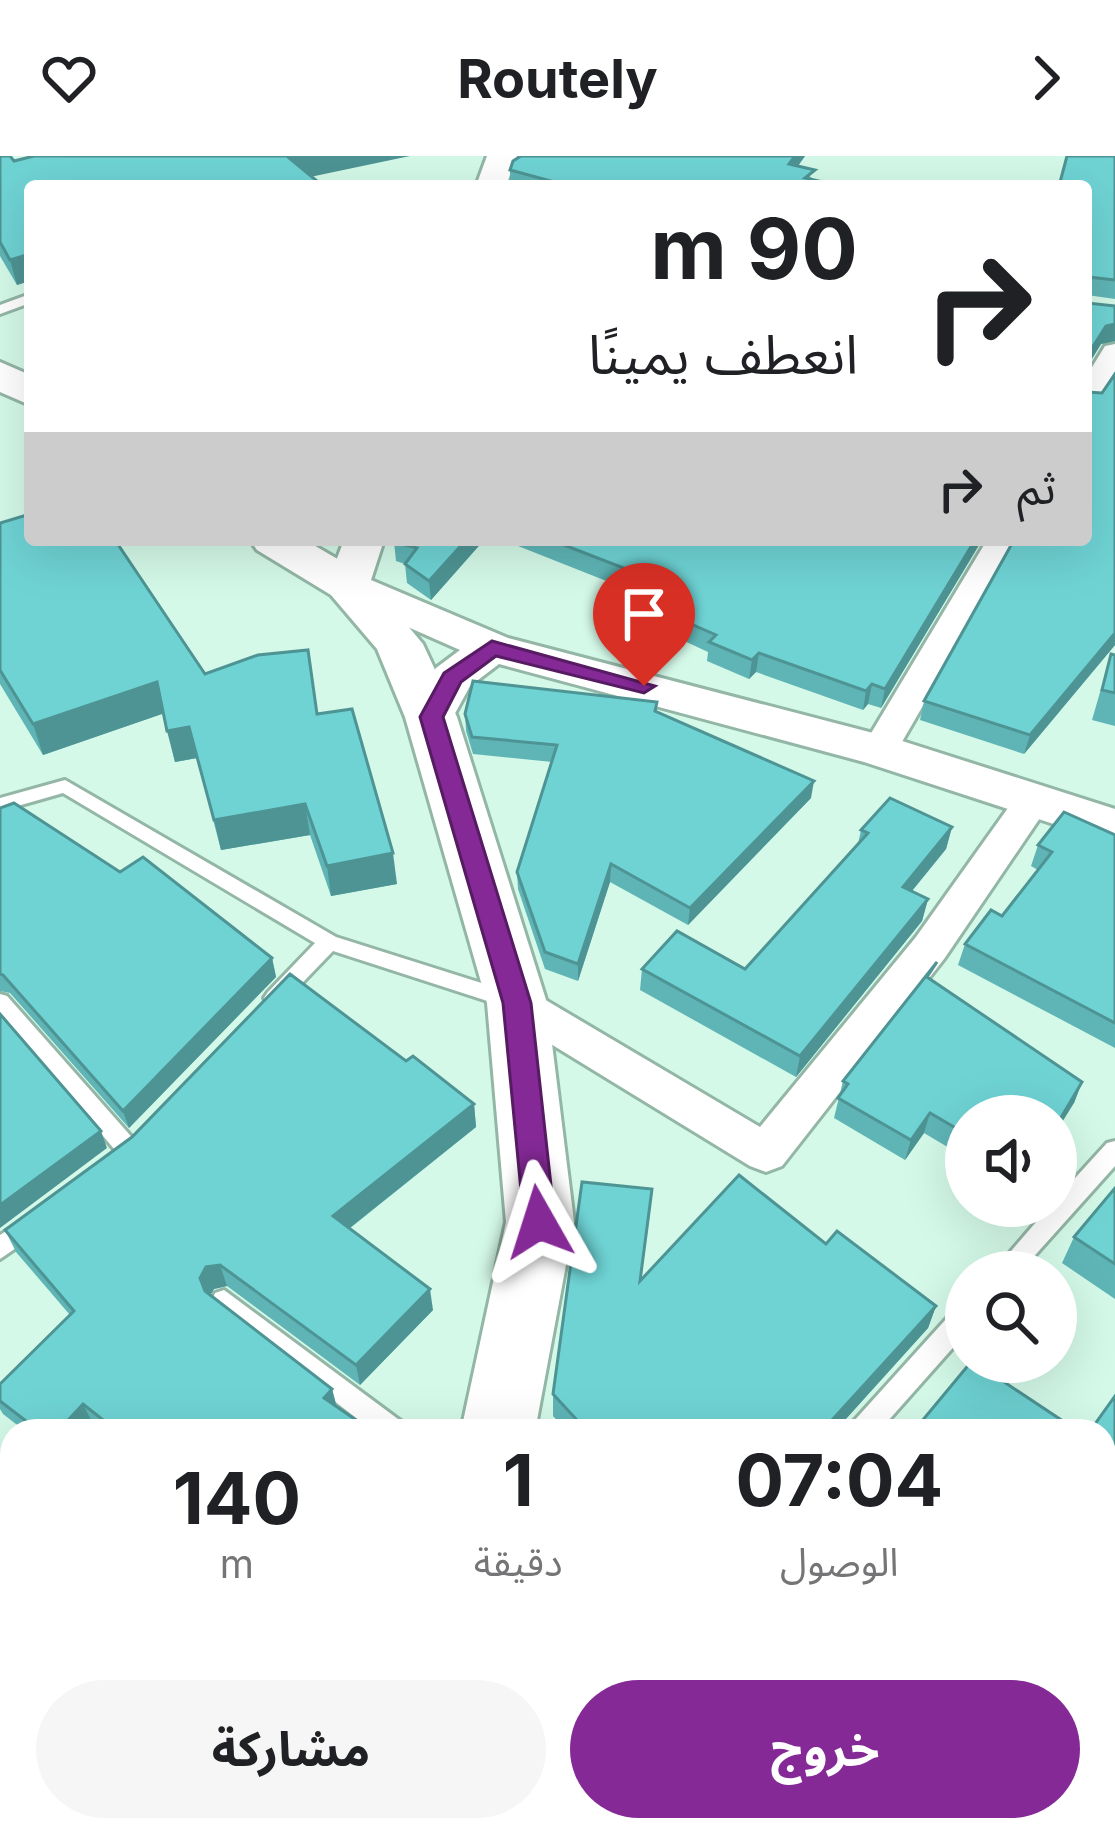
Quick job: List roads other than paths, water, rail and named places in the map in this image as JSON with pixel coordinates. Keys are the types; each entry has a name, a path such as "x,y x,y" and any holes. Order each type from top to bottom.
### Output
{"main road":[{"path":"296,546 356,562 398,644 431,717 517,1003 539,1222 500,1419"}],"street":[{"path":"1092,391 1115,352"},
{"path":"879,750 1000,546"},
{"path":"356,562 492,648 879,750 1115,827"},
{"path":"431,717 452,678 492,648"},
{"path":"517,1003 766,1153 930,948 1031,802"}],"lane":[{"path":"0,805 65,786 328,942 517,1003"},
{"path":"252,1022 328,942"},
{"path":"0,1002 128,1150"},
{"path":"1024,1251 1115,1150"},
{"path":"0,1249 55,1207"},
{"path":"224,1301 377,1419"},
{"path":"873,1419 945,1339"}]}
